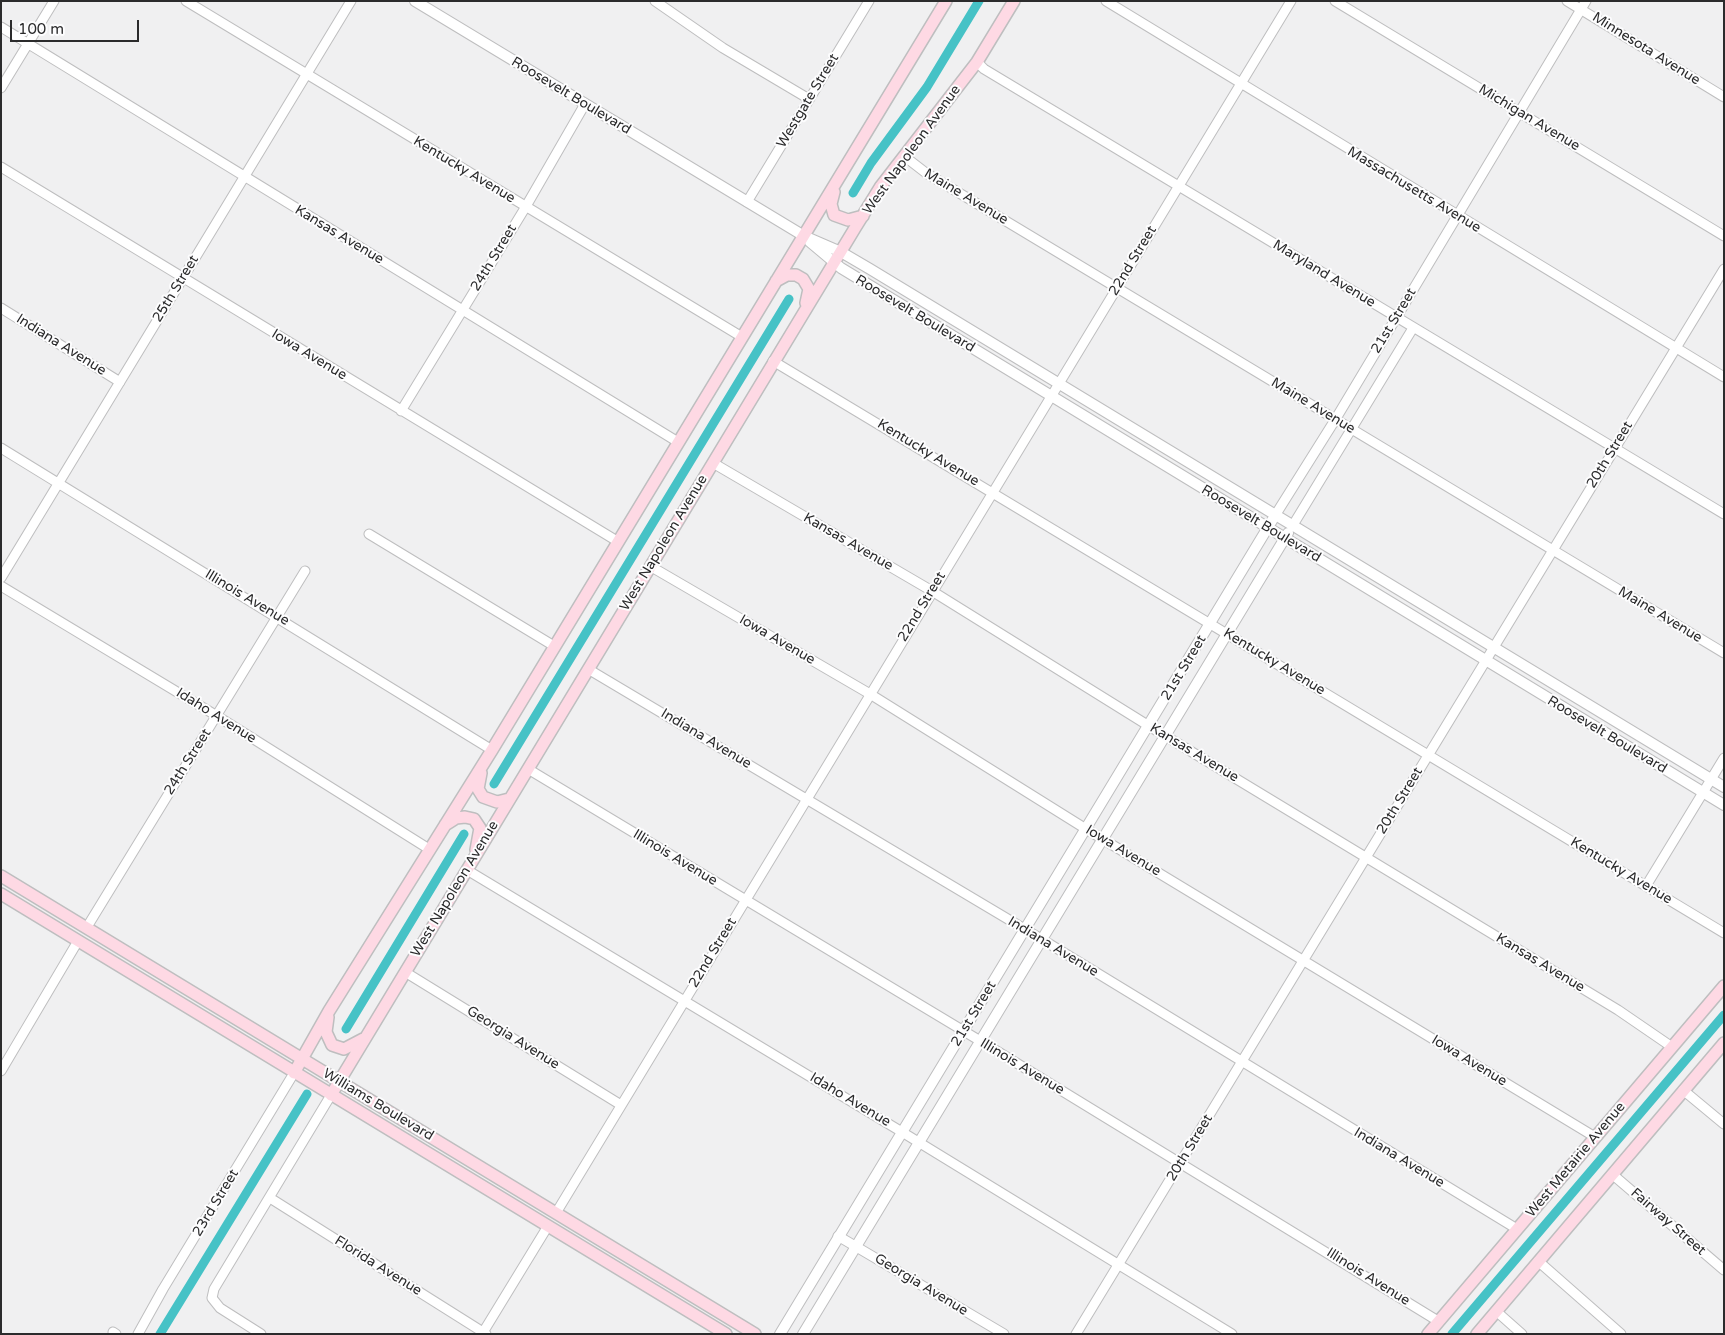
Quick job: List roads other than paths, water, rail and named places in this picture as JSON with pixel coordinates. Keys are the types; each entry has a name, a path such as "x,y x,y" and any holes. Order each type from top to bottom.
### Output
{"main road":[{"path":"294,1073 328,1011 492,750 946,1"},
{"name":"West Napoleon Avenue","path":"331,1095 773,361 863,216 904,156 977,62 1014,1"},
{"path":"837,181 831,204 834,215 848,220 863,216"},
{"path":"776,281 787,275 796,275 803,279 809,289 803,314"},
{"path":"483,764 478,789 483,797 497,802 509,799"},
{"path":"444,825 456,818 474,819 480,828 475,856"},
{"name":"Williams Boulevard","path":"1,876 755,1334"},
{"name":"Williams Boulevard","path":"1,894 726,1334"},
{"path":"39,917 48,917 71,929 87,927"},
{"path":"78,941 88,940 102,946 119,947"},
{"name":"West Metairie Avenue","path":"1428,1334 1724,986"},
{"path":"328,1011 326,1032 332,1045 344,1049 364,1038"},
{"path":"1476,1334 1724,1043"},
{"path":"548,1226 553,1222 564,1222 579,1227"}],"street":[{"path":"1,88 54,1"},
{"name":"Kentucky Avenue","path":"186,1 525,208 742,337"},
{"name":"25th Street","path":"1,578 351,1"},
{"name":"Roosevelt Boulevard","path":"415,1 804,236 841,252 1495,646 1724,787"},
{"path":"655,1 724,48 809,99"},
{"name":"Westgate Street","path":"747,202 869,1"},
{"name":"Massachusetts Avenue","path":"1106,1 1456,216 1724,377"},
{"name":"22nd Street","path":"556,1213 992,491 1291,1"},
{"name":"Michigan Avenue","path":"1335,1 1724,236"},
{"name":"Minnesota Avenue","path":"1567,1 1584,5 1724,97"},
{"name":"21st Street","path":"780,1334 1268,527 1335,420 1584,5"},
{"name":"Kansas Avenue","path":"1,27 678,442"},
{"name":"Maryland Avenue","path":"977,62 984,69 1724,514"},
{"name":"24th Street","path":"401,411 525,208 585,104"},
{"name":"Maine Avenue","path":"904,156 926,173 1724,653"},
{"name":"Iowa Avenue","path":"1,167 182,279 617,541"},
{"name":"Roosevelt Boulevard","path":"804,236 834,264 1724,805"},
{"name":"20th Street","path":"1076,1334 1724,269"},
{"name":"Indiana Avenue","path":"1,308 120,382"},
{"name":"21st Street","path":"803,1334 1413,328"},
{"name":"Kentucky Avenue","path":"773,361 1724,933"},
{"name":"Illinois Avenue","path":"1,448 278,616 492,750"},
{"name":"Kansas Avenue","path":"713,463 932,591 1149,726 1618,1010 1672,1046"},
{"path":"369,534 554,646"},
{"name":"Iowa Avenue","path":"650,566 870,694 1086,829 1595,1137"},
{"name":"24th Street","path":"87,927 305,571"},
{"name":"Idaho Avenue","path":"1,586 217,716 429,849"},
{"name":"Indiana Avenue","path":"588,669 1043,940 1517,1229"},
{"path":"1646,886 1724,758"},
{"name":"Illinois Avenue","path":"528,769 1181,1163 1438,1321"},
{"name":"Idaho Avenue","path":"466,870 902,1132 1232,1334"},
{"path":"1,1072 78,941"},
{"name":"Georgia Avenue","path":"405,972 622,1105"},
{"name":"23rd Street","path":"138,1334 163,1288 294,1073"},
{"path":"1683,1090 1724,1124"},
{"path":"261,1334 220,1308 212,1298 214,1289 331,1095"},
{"name":"Fairway Street","path":"1612,1174 1724,1270"},
{"name":"Florida Avenue","path":"270,1198 484,1333"},
{"path":"484,1333 548,1226"},
{"name":"Georgia Avenue","path":"838,1236 1004,1334"},
{"path":"1538,1261 1621,1334"},
{"path":"1496,1311 1522,1334"}],"waterway":[{"path":"853,193 871,163 927,87 979,1"},
{"path":"494,784 789,299"},
{"path":"346,1029 464,834"},
{"path":"1452,1334 1724,1015"},
{"path":"160,1334 307,1094"}]}
